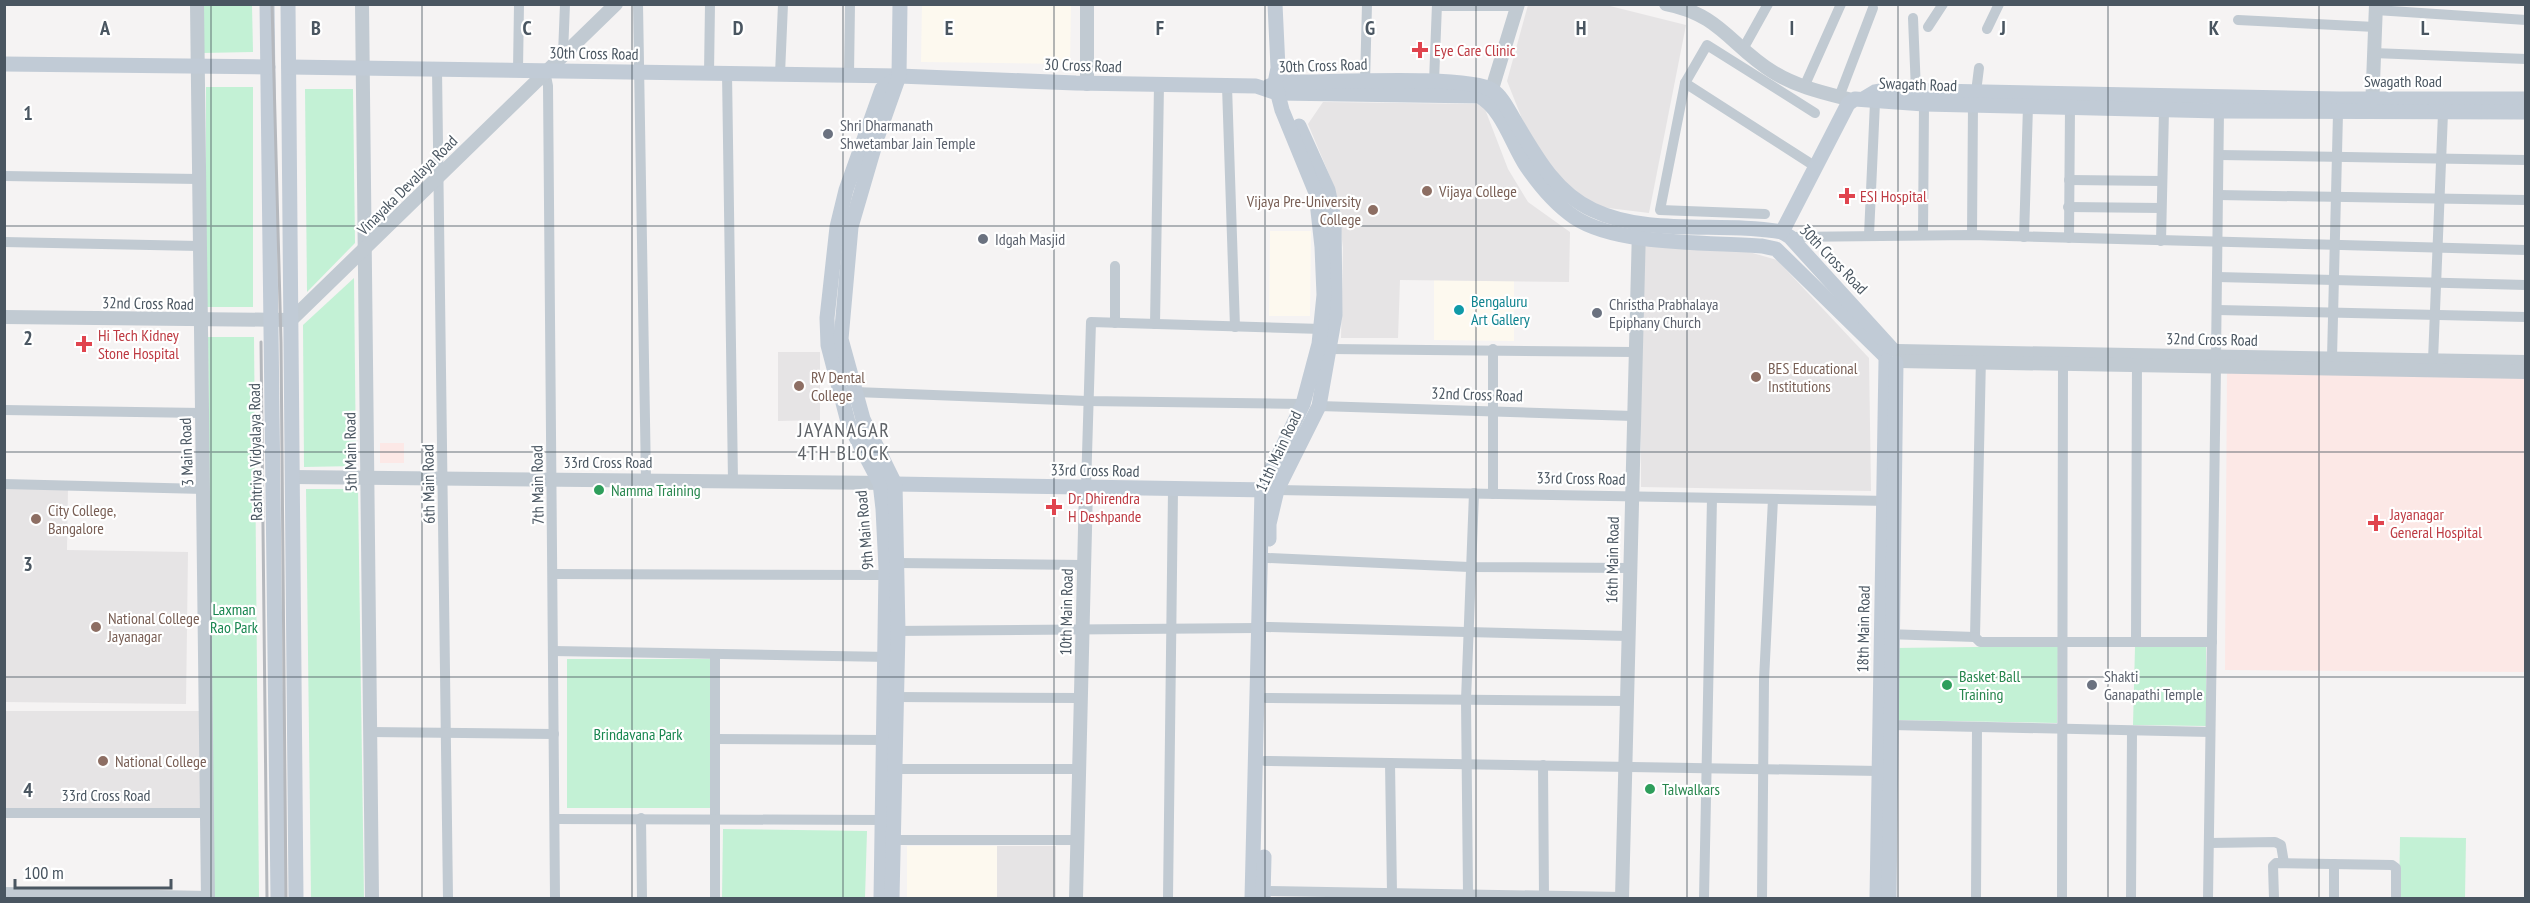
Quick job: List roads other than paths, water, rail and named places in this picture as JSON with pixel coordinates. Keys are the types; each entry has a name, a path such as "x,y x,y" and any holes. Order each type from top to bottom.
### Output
{"main road":[{"name":"Rashtriya Vidyalaya Road","path":"267,4 278,898"},
{"path":"288,4 296,898"},
{"name":"9th Main Road","path":"892,898 887,840 884,740 898,563 887,483 863,419 841,339 851,227 877,138 899,76 900,4"},
{"name":"11th Main Road","path":"1260,896 1262,628 1269,490 1303,404 1322,329 1323,271 1316,193 1277,84 1275,4"},
{"path":"4,64 268,67"},
{"name":"30th Cross Road","path":"289,67 899,76"},
{"name":"9th Main Road","path":"892,631 886,575 887,483 848,422 828,345 827,318 837,227 846,190 882,89 899,76"},
{"name":"30 Cross Road","path":"899,76 1087,84 1227,86 1277,84"},
{"name":"30th Cross Road","path":"1277,84 1434,82 1467,84 1492,89 1505,104 1545,168 1568,195 1595,211 1639,230 1786,234 1892,357"},
{"name":"30th Cross Road","path":"1277,84 1479,96 1492,105 1528,168 1561,207 1589,225 1776,249 1892,357"},
{"name":"11th Main Road","path":"1260,896 1266,698 1262,628 1268,558 1269,490 1319,406 1330,349 1336,297 1334,219 1328,190 1277,84"},
{"name":"Swagath Road","path":"1858,99 1875,92 1920,98 2372,106 2526,99"},
{"name":"Swagath Road","path":"1975,98 2028,106 2164,110 2338,113 2372,106 2443,113 2526,112"},
{"path":"1786,234 1816,167 1858,99"},
{"name":"18th Main Road","path":"1877,898 1879,771 1887,634 1892,357"},
{"name":"33rd Cross Road","path":"887,483 1269,490"},
{"name":"18th Main Road","path":"1887,634 1892,725 1889,898"},
{"name":"9th Main Road","path":"887,820 894,769 895,697 891,657"},
{"name":"9th Main Road","path":"881,898 887,840"}],"street":[{"name":"3 Main Road","path":"196,4 208,897"},
{"name":"5th Main Road","path":"362,4 372,898"},
{"path":"518,70 519,4"},
{"path":"563,54 565,4"},
{"name":"Vinayaka Devalaya Road","path":"291,320 616,4"},
{"path":"638,4 646,480"},
{"path":"709,73 710,4"},
{"path":"780,74 783,4"},
{"path":"849,75 850,4"},
{"path":"1087,4 1087,84"},
{"path":"1365,82 1367,4"},
{"path":"1743,49 1768,4"},
{"path":"1804,87 1841,4"},
{"path":"1928,27 1943,4"},
{"path":"1987,29 2000,4"},
{"path":"1434,82 1437,5 1518,5 1492,89"},
{"path":"1674,5 1716,24 1743,49 1774,72 1804,87 1858,99"},
{"path":"2372,106 2376,7 2526,20"},
{"path":"1869,235 1858,99 1872,8"},
{"path":"1913,18 1920,98 1923,235"},
{"path":"2238,20 2375,27"},
{"path":"1765,214 1660,210 1685,83 1707,45 1815,113"},
{"path":"2373,53 2526,59"},
{"path":"1972,236 1975,98 1979,68"},
{"name":"6th Main Road","path":"437,69 448,898"},
{"name":"7th Main Road","path":"545,71 548,86 555,898"},
{"path":"727,74 733,481"},
{"path":"1685,83 1816,167"},
{"path":"1155,324 1159,85"},
{"path":"1227,86 1235,327"},
{"path":"2024,237 2028,106"},
{"path":"2069,238 2070,107"},
{"path":"2161,240 2164,110"},
{"path":"2208,898 2219,111"},
{"path":"2332,358 2338,113"},
{"path":"2433,360 2443,113"},
{"path":"2219,155 2526,160"},
{"path":"4,176 198,179"},
{"path":"2069,180 2162,181"},
{"path":"2218,195 2526,200"},
{"path":"2068,207 2161,208"},
{"name":"16th Main Road","path":"1622,898 1634,352 1639,230"},
{"path":"1786,234 2024,237 2526,250"},
{"path":"4,242 199,246"},
{"path":"1115,266 1115,323 1322,329"},
{"path":"2217,277 2526,285"},
{"path":"2217,310 2526,317"},
{"name":"32nd Cross Road","path":"4,316 291,320"},
{"name":"10th Main Road","path":"1077,898 1089,326 1093,322 1115,323"},
{"path":"1330,349 1634,352"},
{"path":"1493,349 1493,494"},
{"path":"1975,637 1981,356"},
{"name":"32nd Cross Road","path":"1892,357 1981,356 2216,361 2526,372"},
{"path":"2062,898 2063,358"},
{"name":"32nd Cross Road","path":"2216,361 2332,358 2526,362"},
{"path":"2136,642 2137,360"},
{"path":"855,393 1087,402 1303,404"},
{"name":"32nd Cross Road","path":"1319,406 1633,416"},
{"path":"4,410 202,413"},
{"name":"33rd Cross Road","path":"293,477 887,483"},
{"path":"4,484 204,489"},
{"path":"1168,898 1173,490"},
{"name":"33rd Cross Road","path":"1269,490 1773,500 1889,500"},
{"path":"1468,894 1466,700 1469,567 1474,493"},
{"path":"1704,898 1712,498"},
{"path":"1762,898 1764,680 1773,500"},
{"path":"1268,558 1469,567 1629,568"},
{"path":"898,563 1084,565"},
{"path":"553,574 886,575"},
{"path":"892,631 1172,627 1628,636"},
{"path":"1887,634 1975,637 1980,642 2212,642"},
{"path":"553,651 891,657"},
{"path":"715,654 715,898"},
{"path":"895,697 1081,698"},
{"path":"1266,698 1627,701"},
{"path":"1892,725 2210,732"},
{"path":"1976,898 1977,727"},
{"path":"2131,898 2132,730"},
{"path":"370,732 554,734"},
{"path":"715,739 884,740"},
{"path":"1265,761 1879,771"},
{"path":"1390,763 1392,893"},
{"path":"1544,765 1544,897"},
{"path":"894,769 1079,769"},
{"name":"33rd Cross Road","path":"4,813 208,813"},
{"path":"641,818 642,898"},
{"path":"555,819 887,820"},
{"path":"887,840 1078,840"},
{"path":"2208,843 2275,842 2280,845 2284,863"},
{"path":"2274,898 2273,866 2284,863 2394,866 2396,898"},
{"path":"2334,864 2334,898"},
{"path":"4,892 208,897"},
{"path":"1260,896 1392,893 1622,898"}],"railway":[{"path":"272,4 281,342 286,898"},
{"path":"261,342 267,898"}],"place":[{"name":"Eye Care Clinic","path":"1420,50"},
{"name":"Shri Dharmanath Shwetambar Jain Temple","path":"828,134"},
{"name":"Vijaya College","path":"1427,191"},
{"name":"ESI Hospital","path":"1847,196"},
{"name":"Vijaya Pre-University College","path":"1373,210"},
{"name":"Idgah Masjid","path":"983,239"},
{"name":"Bengaluru Art Gallery","path":"1459,310"},
{"name":"Christha Prabhalaya Epiphany Church","path":"1597,313"},
{"name":"Hi Tech Kidney Stone Hospital","path":"84,344"},
{"name":"BES Educational Institutions","path":"1756,377"},
{"name":"RV Dental College","path":"799,386"},
{"name":"Namma Training","path":"599,490"},
{"name":"Dr. Dhirendra H Deshpande","path":"1054,507"},
{"name":"City College, Bangalore","path":"36,519"},
{"name":"Jayanagar General Hospital","path":"2376,523"},
{"name":"National College Jayanagar","path":"96,627"},
{"name":"Basket Ball Training","path":"1947,685"},
{"name":"Shakti Ganapathi Temple","path":"2092,685"},
{"name":"National College","path":"103,761"},
{"name":"Talwalkars","path":"1650,789"}],"district":[{"name":"JAYANAGAR 4TH BLOCK","path":"844,442"}],"park label":[{"name":"Laxman Rao Park","path":"234,618"},
{"name":"Brindavana Park","path":"638,734"}]}
